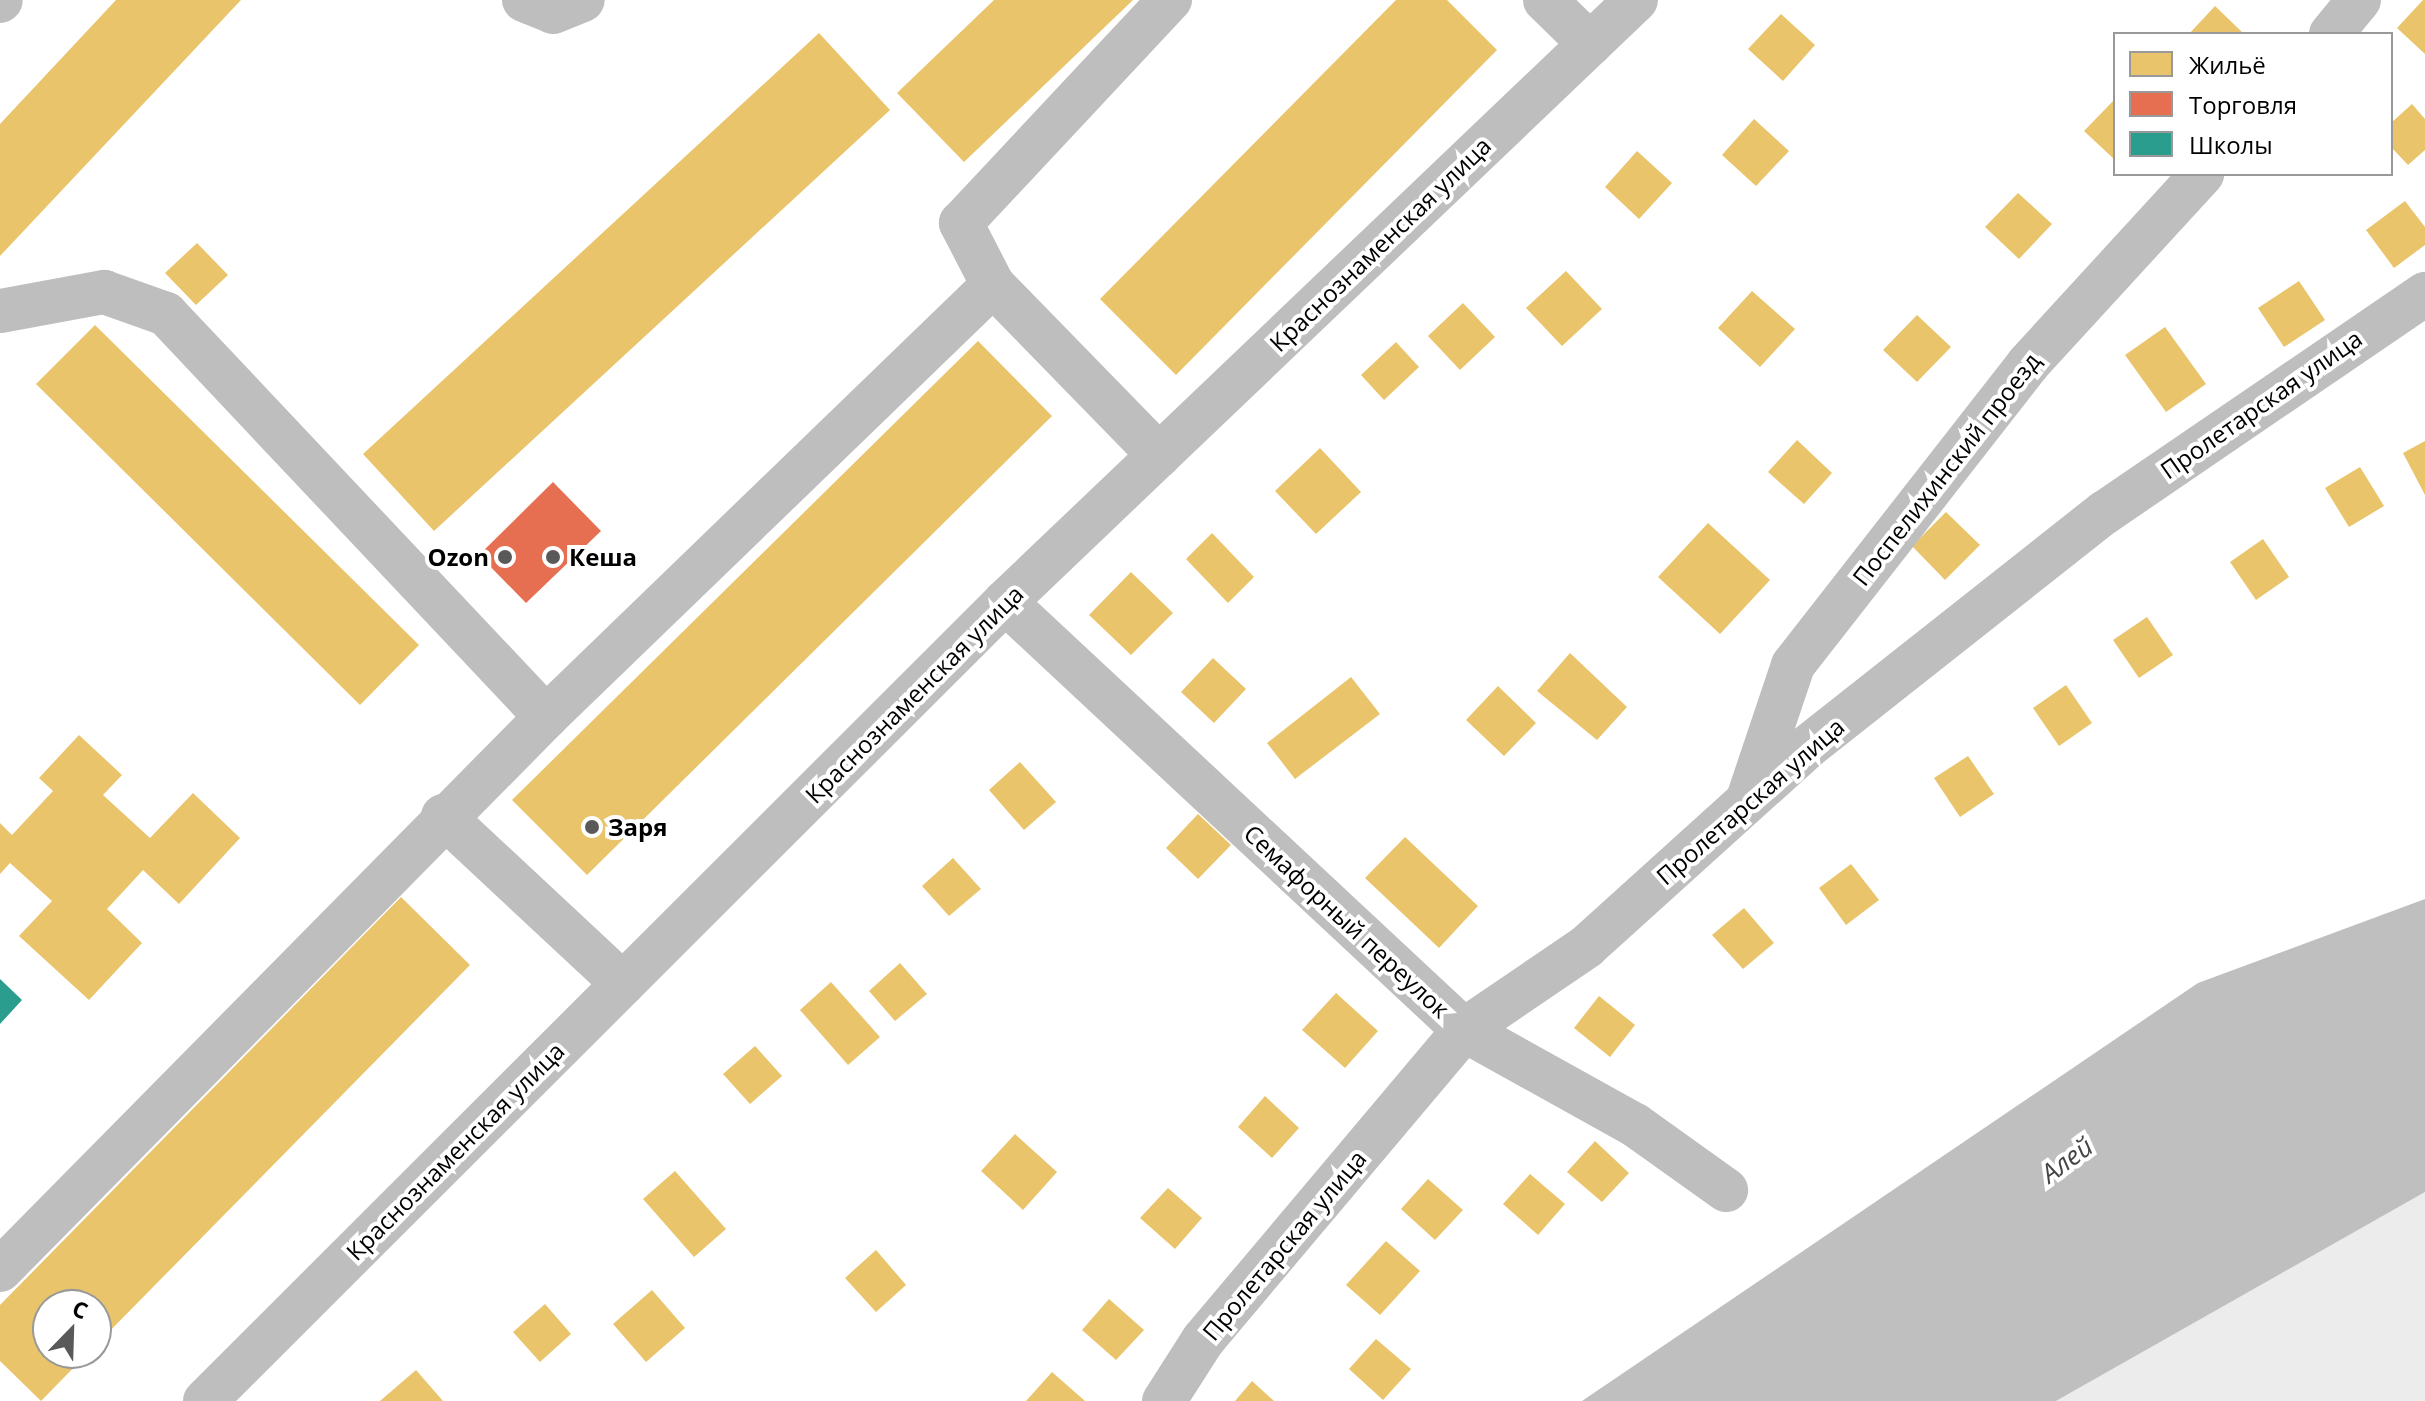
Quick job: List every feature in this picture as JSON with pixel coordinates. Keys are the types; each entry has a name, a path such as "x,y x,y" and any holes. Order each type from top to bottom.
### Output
{"street":[{"path":"524,0 553,12 583,0"},
{"path":"1159,455 993,285 961,223 1170,0"},
{"path":"1545,0 1590,44"},
{"name":"Краснознаменская улица","path":"205,1401 1005,602 1636,0"},
{"path":"2333,32 2359,0"},
{"name":"Поспелихинский проезд","path":"1747,800 1793,665 2028,364 2200,176"},
{"path":"0,1270 443,816 993,285"},
{"path":"0,311 104,292 166,314 546,717"},
{"name":"Пролетарская улица","path":"1164,1401 1203,1340 1464,1030 1586,947 1747,800 2104,513 2425,294"},
{"name":"Семафорный переулок","path":"1005,602 1464,1030 1635,1125 1726,1190"},
{"path":"443,816 623,984"}],"shaded area":[{"path":"2425,1192 2425,1401 2056,1401"}],"water":[{"name":"Алей","path":"2425,899 2425,1192 2056,1401 1582,1401 2198,983"}],"building: Жильё":[{"path":"116,0 241,0 0,256 0,124"},
{"path":"994,0 1133,0 964,162 897,93"},
{"path":"1396,0 1447,0 1497,50 1176,375 1100,299"},
{"path":"2425,0 2425,54 2397,28"},
{"path":"2215,6 2242,32 2191,32"},
{"path":"1781,14 1815,45 1783,81 1748,49"},
{"path":"819,33 890,110 434,531 363,454"},
{"path":"2113,101 2113,158 2084,131"},
{"path":"2412,104 2425,119 2425,150 2408,165 2393,149 2393,121"},
{"path":"1754,119 1789,151 1756,186 1722,155"},
{"path":"1637,151 1672,183 1639,219 1605,187"},
{"path":"2018,193 2052,224 2019,259 1985,227"},
{"path":"2405,201 2425,227 2425,245 2394,268 2366,230"},
{"path":"197,243 228,275 196,305 165,273"},
{"path":"1566,271 1602,309 1562,346 1526,308"},
{"path":"2299,281 2325,320 2284,347 2258,308"},
{"path":"1752,291 1795,329 1760,367 1718,328"},
{"path":"1463,303 1495,337 1460,370 1428,336"},
{"path":"1917,315 1951,347 1917,382 1883,350"},
{"path":"95,325 419,645 360,705 36,384"},
{"path":"2165,327 2206,384 2166,412 2125,355"},
{"path":"978,341 1052,416 587,875 512,800"},
{"path":"1396,342 1419,367 1384,400 1361,375"},
{"path":"1797,440 1832,473 1804,504 1768,472"},
{"path":"2425,441 2425,495 2403,453"},
{"path":"1320,448 1361,492 1316,534 1275,491"},
{"path":"2360,467 2384,506 2349,527 2325,488"},
{"path":"1946,512 1980,545 1945,580 1912,546"},
{"path":"1708,523 1770,580 1720,634 1658,577"},
{"path":"1212,533 1254,577 1228,603 1186,559"},
{"path":"2263,539 2289,577 2256,600 2230,562"},
{"path":"1131,572 1173,613 1131,655 1089,615"},
{"path":"2147,617 2173,655 2139,678 2113,640"},
{"path":"1570,653 1627,707 1597,740 1537,691"},
{"path":"1213,658 1246,689 1214,723 1181,692"},
{"path":"1351,677 1380,714 1295,779 1267,743"},
{"path":"2066,685 2092,723 2059,746 2033,708"},
{"path":"1498,686 1536,723 1504,756 1466,720"},
{"path":"79,735 122,775 103,795 150,838 193,793 240,838 179,904 143,870 107,909 142,943 89,1000 19,936 52,901 10,863 0,874 0,823 12,835 53,791 39,778"},
{"path":"1968,756 1994,794 1960,817 1934,778"},
{"path":"1020,762 1056,802 1024,830 989,790"},
{"path":"1198,814 1231,845 1198,879 1166,848"},
{"path":"1405,837 1478,906 1439,948 1365,878"},
{"path":"953,858 981,889 949,916 922,886"},
{"path":"1851,864 1879,900 1846,925 1819,888"},
{"path":"401,897 470,965 112,1329 112,1289 32,1289 32,1369 72,1369 41,1401 0,1361 0,1305"},
{"path":"1744,908 1774,943 1743,969 1712,935"},
{"path":"900,963 927,994 895,1021 869,991"},
{"path":"831,982 880,1037 848,1065 800,1010"},
{"path":"1336,993 1378,1031 1345,1068 1302,1030"},
{"path":"1599,996 1635,1025 1610,1057 1574,1028"},
{"path":"755,1046 782,1076 750,1104 723,1074"},
{"path":"1265,1096 1299,1128 1272,1158 1238,1127"},
{"path":"1015,1134 1057,1172 1023,1210 981,1171"},
{"path":"1595,1141 1629,1173 1602,1202 1567,1172"},
{"path":"675,1171 726,1229 694,1257 643,1199"},
{"path":"1530,1174 1565,1204 1538,1235 1503,1204"},
{"path":"1428,1179 1463,1210 1435,1240 1401,1209"},
{"path":"1168,1188 1202,1218 1175,1249 1140,1218"},
{"path":"1386,1241 1420,1271 1380,1315 1346,1285"},
{"path":"876,1250 906,1285 876,1312 845,1278"},
{"path":"652,1290 685,1328 646,1362 613,1324"},
{"path":"1109,1299 1144,1330 1116,1360 1082,1330"},
{"path":"545,1304 571,1334 540,1362 513,1332"},
{"path":"1376,1339 1411,1369 1383,1400 1349,1369"},
{"path":"416,1370 443,1401 380,1401"},
{"path":"1052,1372 1085,1401 1026,1401"},
{"path":"1252,1381 1274,1401 1235,1401"}],"building: Торговля":[{"path":"553,482 601,531 526,603 479,555"}],"building: Школы":[{"path":"0,979 22,1000 0,1024"}],"place":[{"name":"Ozon","path":"505,557"},
{"name":"Кеша","path":"553,557"},
{"name":"Заря","path":"592,827"}]}
